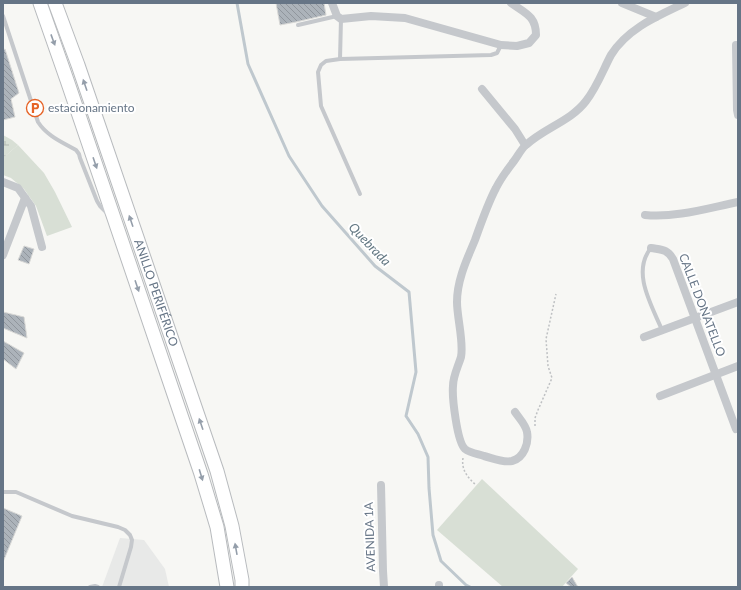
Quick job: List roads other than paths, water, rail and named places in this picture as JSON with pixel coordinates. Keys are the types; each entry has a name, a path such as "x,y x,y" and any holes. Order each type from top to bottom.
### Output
{"highway":[{"name":"ANILLO PERIFÉRICO","path":"40,3 201,474 217,527 226,587"},
{"name":"ANILLO PERIFÉRICO","path":"55,3 81,72 217,471 232,526 242,587"}],"street":[{"path":"332,3 339,17 371,16 405,18 501,45 517,46 529,43 536,35 536,28 532,18 512,3"},
{"path":"622,3 656,17"},
{"path":"516,412 527,431 526,450 519,458 512,461 502,461 465,449 460,438 453,400 452,385 461,354 457,301 462,272 495,190 502,176 525,146 572,114 586,101 598,82 612,54 622,41 636,29 656,17 685,3"},
{"path":"736,45 738,115"},
{"path":"482,89 515,129 525,146"},
{"path":"3,182 18,188 31,206 42,247"},
{"path":"3,255 25,198"},
{"path":"645,215 658,216 687,213 738,202"},
{"name":"CALLE DONATELLO","path":"651,248 663,250 669,253 673,259 736,429"},
{"path":"644,337 738,302"},
{"path":"660,396 738,366"},
{"name":"AVENIDA 1A","path":"381,485 384,587"}],"lane":[{"path":"3,16 38,122 48,133 76,150 100,206 114,218"},
{"path":"298,25 339,17 340,59"},
{"path":"360,194 321,106 318,72 321,65 326,61 340,59 491,55 497,53 501,45"},
{"path":"651,248 645,257 642,276 646,292 662,330"},
{"path":"3,492 16,492 72,516 125,530 130,535 132,540 120,587"},
{"path":"90,587 98,587"}],"waterway":[{"name":"Quebrada","path":"237,3 248,64 289,156 322,206 375,266 409,292 416,372 406,416 418,434 428,457 433,535 441,561 470,587"}],"place":[{"name":"estacionamiento","path":"35,108"}]}
